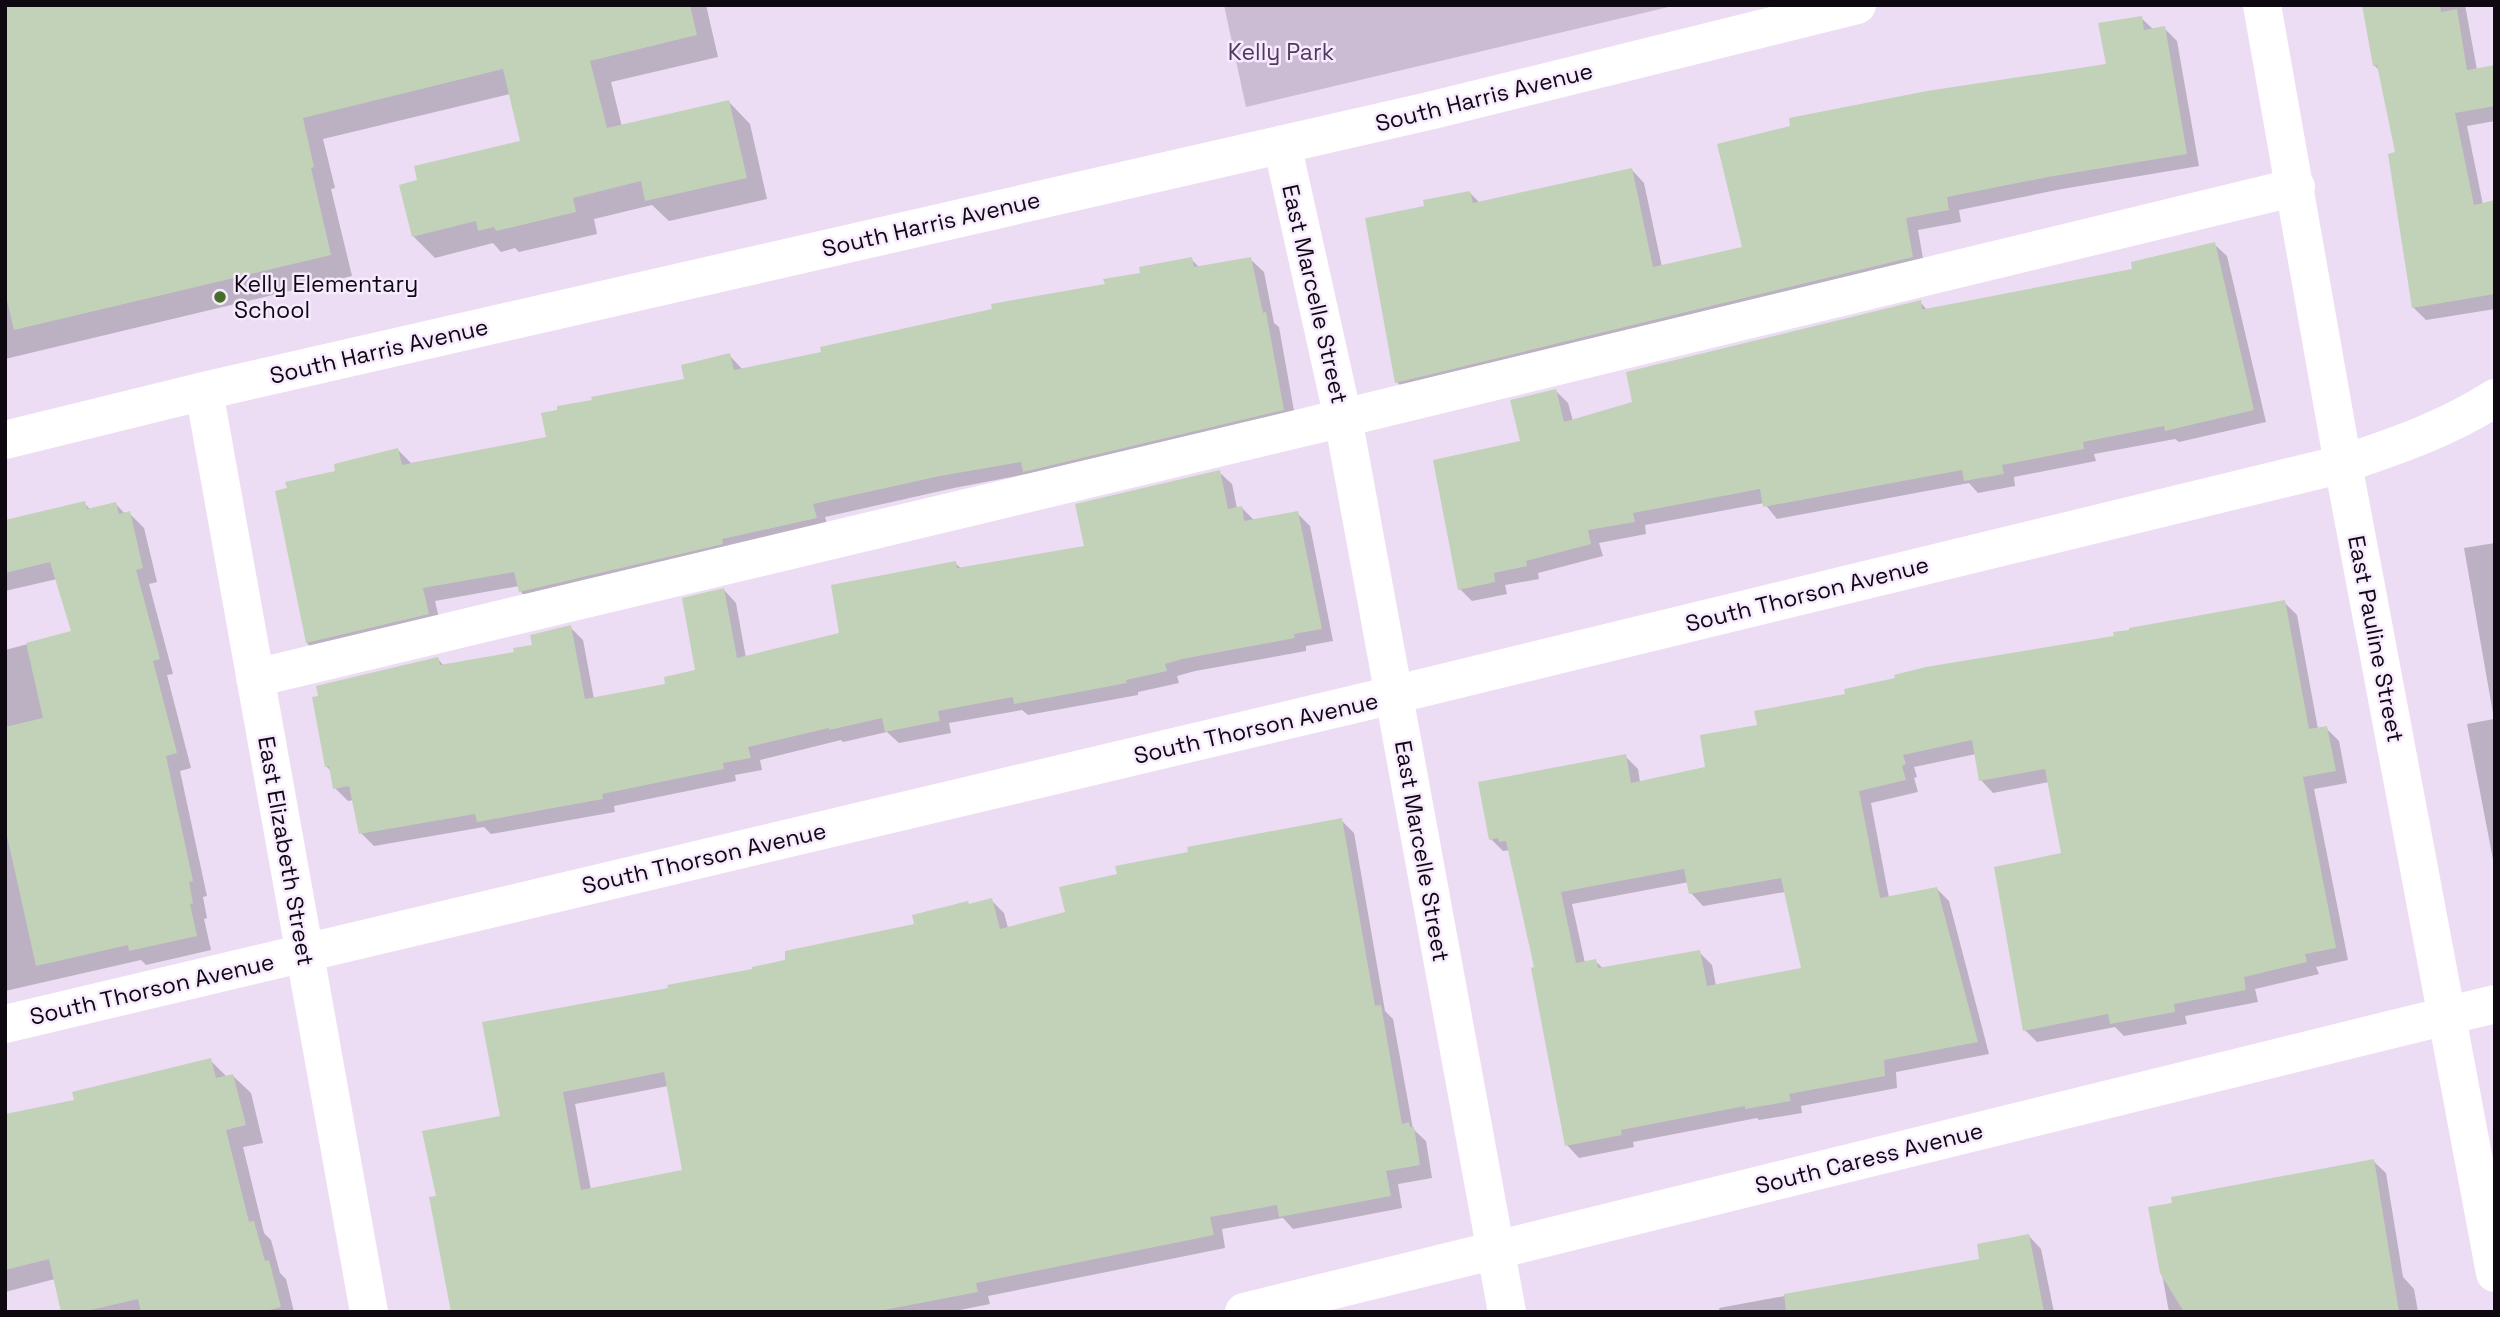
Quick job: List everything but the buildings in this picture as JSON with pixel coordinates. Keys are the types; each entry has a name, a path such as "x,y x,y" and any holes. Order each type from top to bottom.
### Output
{"street":[{"name":"South Harris Avenue","path":"5,440 204,391 1433,110 1857,5"},
{"name":"East Pauline Street","path":"2262,5 2343,464 2495,1273"},
{"name":"East Marcelle Street","path":"1282,144 1343,418 1507,1312"},
{"path":"255,678 2295,187"},
{"name":"East Elizabeth Street","path":"204,391 369,1312"},
{"name":"South Thorson Avenue","path":"5,1024 1393,695 2343,464 2407,443 2465,418 2495,398"},
{"name":"South Caress Avenue","path":"1244,1312 2495,1004"}],"green space":[{"name":"Kelly Park","path":"1224,5 1677,5 1246,107"}],"place":[{"name":"Kelly Elementary School","path":"220,297"}]}
